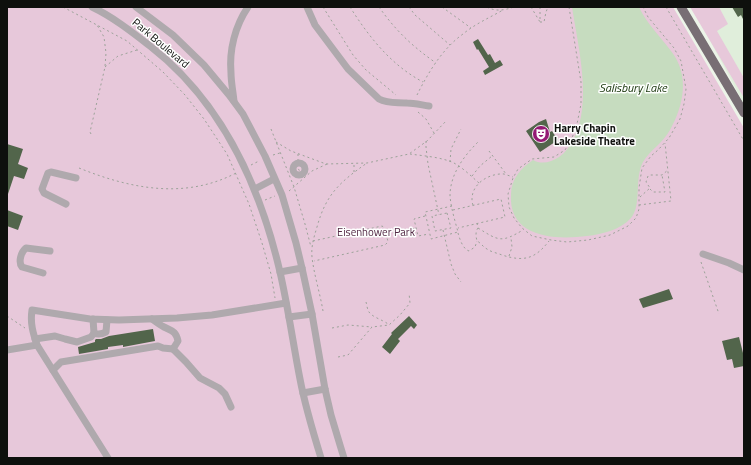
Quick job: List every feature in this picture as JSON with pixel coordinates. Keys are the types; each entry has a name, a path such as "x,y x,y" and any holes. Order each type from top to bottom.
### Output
{"main road":[{"path":"681,7 744,113"}],"street":[{"name":"Park Boulevard","path":"92,7 125,26 162,56 191,84 217,118 245,168 268,226 280,272 303,393 321,458"},
{"name":"Park Boulevard","path":"136,7 172,35 204,65 243,114 266,158 282,195 302,268 312,314 325,389 344,458"},
{"path":"235,103 230,71 232,42 241,17 248,7"},
{"path":"307,7 315,25 348,69 379,99 388,102 429,106"},
{"path":"298,163 294,165 293,171 302,177"},
{"path":"66,204 44,193 42,189 48,173 51,172 76,178"},
{"path":"254,189 274,178"},
{"path":"43,273 22,267 20,262 26,248 50,251"},
{"path":"703,254 744,270"},
{"path":"280,272 302,268"},
{"path":"108,458 35,339 31,318 32,310 93,319 152,319 212,315 286,302"},
{"path":"289,317 312,314"},
{"path":"7,350 35,339 55,336 77,342 91,337 94,333 93,319"},
{"path":"152,319 174,332 178,341 173,349"},
{"path":"94,333 102,334 106,332 107,320"},
{"path":"53,370 61,362 158,346 173,349 200,378 220,388 225,394 231,407"},
{"path":"303,393 325,389"}],"path":[{"path":"63,7 127,41 163,72 185,95 204,119 227,154 248,204 262,242 271,274 276,304"},
{"path":"323,7 353,55 366,70 397,95"},
{"path":"350,7 370,37 386,55 414,77 423,82"},
{"path":"379,7 405,40 436,63"},
{"path":"409,7 415,15 450,45"},
{"path":"442,7 471,28"},
{"path":"487,7 490,9 503,10"},
{"path":"417,96 423,82 450,45 462,34 480,22 503,10 514,7"},
{"path":"530,7 540,22"},
{"path":"540,7 540,22"},
{"path":"540,22 544,22 548,7"},
{"path":"569,7 581,82 581,104 577,124 572,138 565,150 554,157 532,159 518,169 508,194 509,207 514,218 524,230 532,236 567,242 588,240 610,234 628,226 636,218 639,209 642,168 651,156 669,138 680,119 686,89 681,61 674,48 648,17 643,7"},
{"path":"666,7 744,141"},
{"path":"91,134 90,132 105,67 106,53 104,37 97,25"},
{"path":"105,67 118,56 138,50"},
{"path":"417,111 426,119 434,133"},
{"path":"409,154 426,141 447,120"},
{"path":"271,129 294,187 306,224 323,311"},
{"path":"450,162 451,149 461,129"},
{"path":"426,141 427,156 440,214"},
{"path":"276,142 291,151 327,164 367,163 409,154 427,156 459,166 479,183"},
{"path":"477,223 477,241 474,247 468,251 461,242 450,195 452,182 459,166 466,154 478,142"},
{"path":"639,206 671,201 665,142"},
{"path":"489,151 507,175"},
{"path":"79,168 115,181 133,185 165,189 188,188 211,184 236,174 245,168 280,152"},
{"path":"298,154 298,168 302,177"},
{"path":"472,176 480,166 492,156"},
{"path":"354,163 354,172"},
{"path":"312,249 318,220 328,198 337,187 367,163"},
{"path":"285,193 291,190 302,177 327,164"},
{"path":"662,174 665,192 653,192 646,182 648,176 662,174 668,170"},
{"path":"473,206 472,198 474,191 479,183 485,178 492,175 503,174 514,177"},
{"path":"639,198 650,188"},
{"path":"263,201 277,196"},
{"path":"453,210 501,199 505,217 457,228"},
{"path":"452,206 425,212 431,239 458,232"},
{"path":"503,208 509,207"},
{"path":"447,213 451,228 435,231 432,216 440,214 447,213"},
{"path":"426,216 414,219 418,236 430,234"},
{"path":"313,240 382,226 385,228 388,242 385,245 313,261"},
{"path":"386,235 416,228"},
{"path":"478,228 498,239 506,239 524,230"},
{"path":"443,229 451,264 455,274 461,282"},
{"path":"508,257 512,247 510,237"},
{"path":"477,241 487,250 508,257 523,259 533,256 543,250 550,240"},
{"path":"701,262 718,314"},
{"path":"332,328 348,325 372,327 389,325 410,303 409,293"},
{"path":"366,302 368,311 371,314 389,325"},
{"path":"7,316 35,339"},
{"path":"338,357 348,355 372,327"}],"shaded area":[{"path":"692,7 744,7 744,104"}],"green space":[{"name":"Eisenhower Park","path":"7,7 673,7 744,128 744,458 7,458"},
{"path":"690,7 719,7 728,24 717,31 744,78 744,98"}],"water":[{"name":"Salisbury Lake","path":"572,7 639,7 677,60 683,80 683,90 679,110 670,130 664,139 649,154 640,169 636,206 631,218 622,226 605,233 587,236 561,237 536,233 525,228 517,220 512,209 511,189 521,170 533,160 536,162 546,162 553,160 567,150 579,126 582,110 582,75"}],"building":[{"path":"732,7 744,7 744,21 741,15 738,17"},
{"path":"478,39 495,63 500,60 503,65 485,75 483,71 489,67 473,42"},
{"name":"Harry Chapin Lakeside Theatre","path":"546,119 550,132 552,131 558,140 540,152 526,131"},
{"path":"7,144 23,149 18,164 28,168 24,179 14,176 8,194 7,194"},
{"path":"7,210 23,216 18,230 7,226"},
{"path":"669,289 673,299 643,308 639,299"},
{"path":"409,316 417,325 414,329 411,326 398,339 400,341 390,354 382,347 392,334 391,333"},
{"path":"153,329 155,341 123,347 123,345 108,347 108,349 79,354 78,347 95,342 96,339"},
{"path":"739,337 744,357 744,366 734,368 732,359 727,360 722,341"}],"place":[{"name":"Harry Chapin Lakeside Theatre","path":"541,134"}]}
